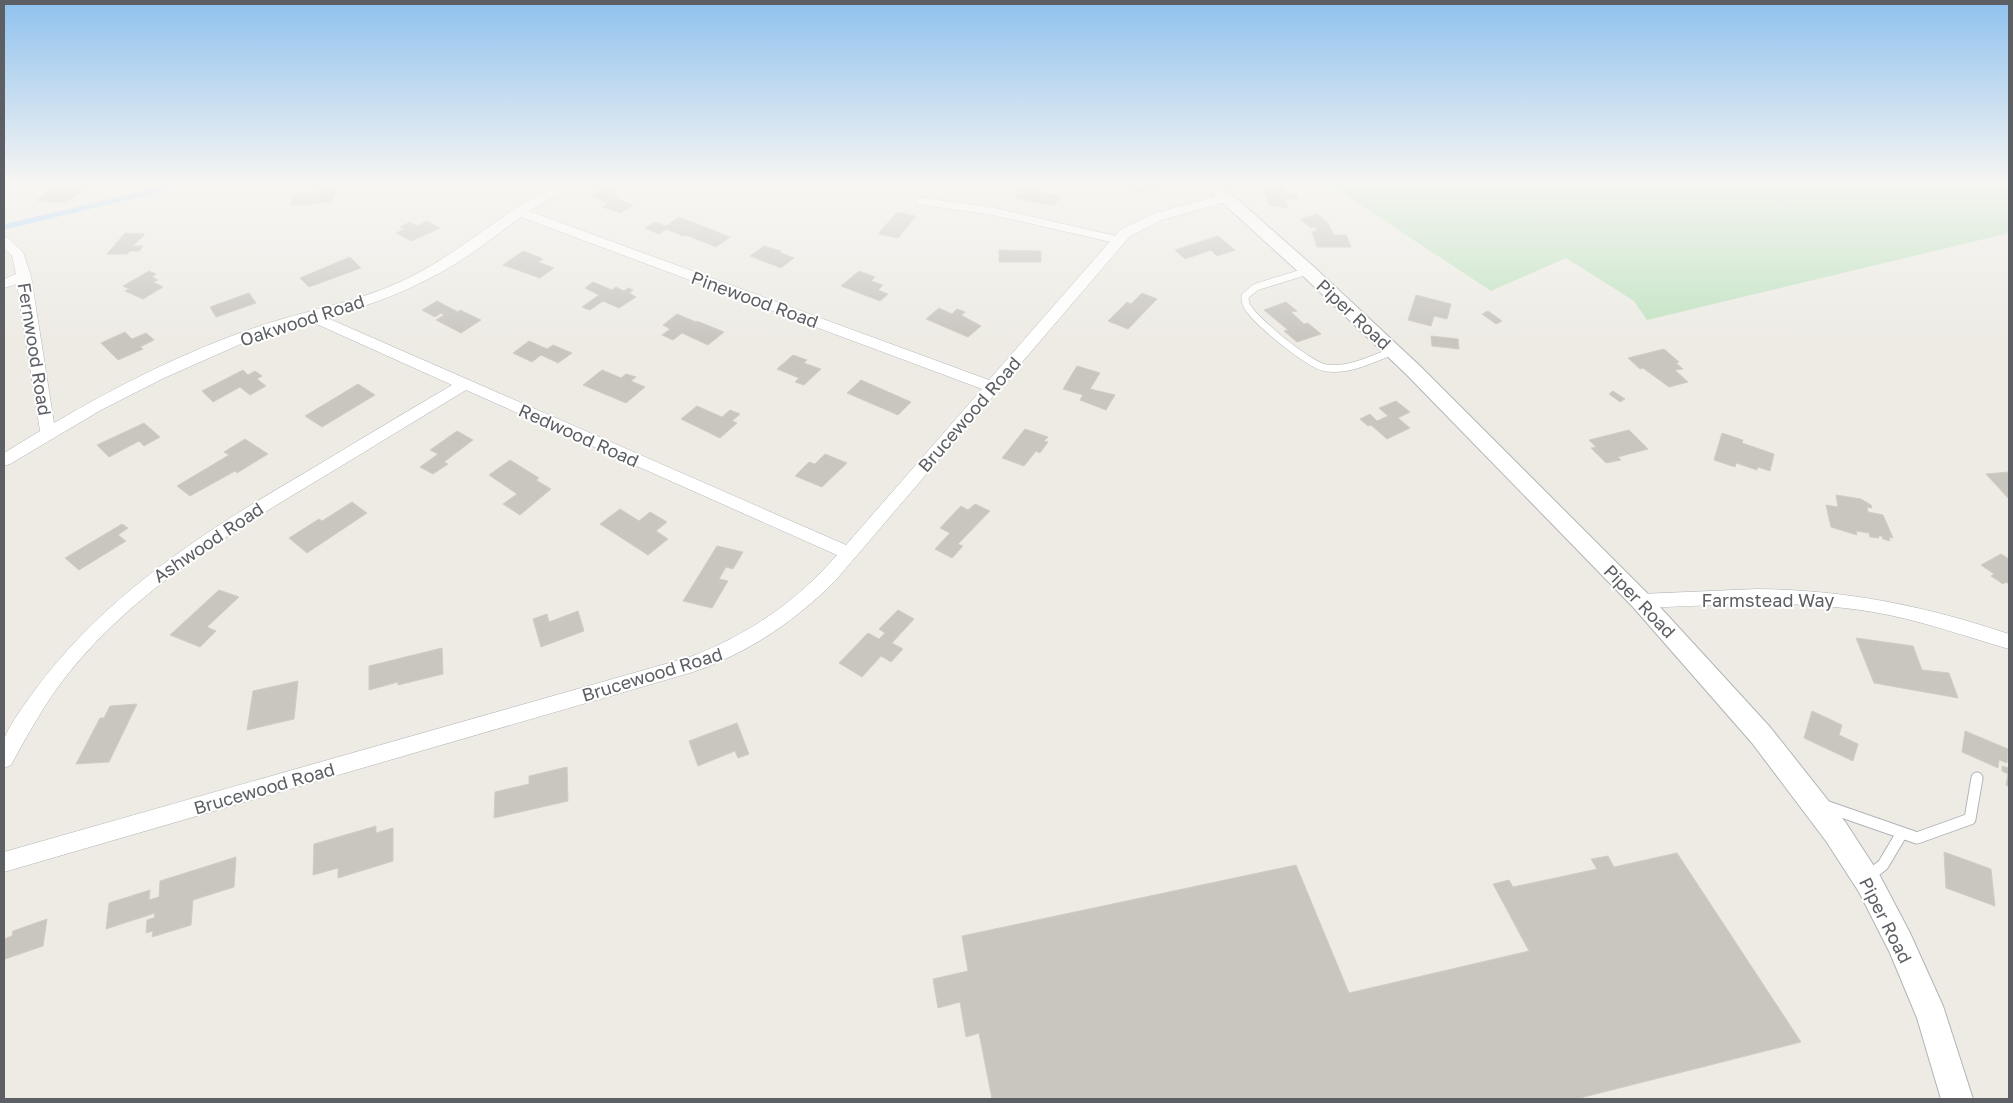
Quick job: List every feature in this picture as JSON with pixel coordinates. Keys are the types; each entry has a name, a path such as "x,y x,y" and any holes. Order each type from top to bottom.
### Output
{"street":[{"name":"Oakwood Road","path":"4,460 48,433 105,402 207,353 282,323 335,310 427,275 486,235"},
{"name":"Pinewood Road","path":"582,235 992,387"},
{"name":"Brucewood Road","path":"4,862 693,664 724,653 769,628 790,614 810,596 1123,235"},
{"name":"Piper Road","path":"1268,235 1393,351 1641,601 1761,735 1813,802 1866,878 1900,942 1932,1017 1957,1099"},
{"name":"Fernwood Road","path":"4,241 18,254 24,276 48,433"},
{"path":"4,284 24,276"},
{"name":"Redwood Road","path":"310,316 848,553"},
{"name":"Ashwood Road","path":"4,759 30,711 50,683 92,633 135,593 216,533 465,384"},
{"name":"Farmstead Way","path":"1641,601 1797,597 1846,601 1924,615 2009,642"}],"lane":[{"path":"1104,235 1118,240"},
{"path":"1308,271 1256,287 1245,296 1246,305 1298,354 1316,366 1342,368 1393,351"},
{"path":"1813,802 1917,838 1970,820 1978,778"},
{"path":"1866,878 1883,865 1902,833"}],"green space":[{"path":"1407,235 1999,235 1647,320 1634,301 1566,258 1491,291"}],"building":[{"path":"123,235 144,235 133,246 143,246 139,251 130,251 127,254 107,254"},
{"path":"401,235 423,235 411,241"},
{"path":"687,235 730,237 716,247"},
{"path":"885,235 900,235 898,238"},
{"path":"1313,235 1346,235 1351,247 1317,247"},
{"path":"1218,236 1235,250 1217,256 1211,250 1185,259 1175,250"},
{"path":"764,246 781,251 779,252 794,258 781,268 750,256"},
{"path":"999,250 1041,251 1041,262 999,262"},
{"path":"523,251 543,259 538,262 554,268 540,278 503,265"},
{"path":"350,257 361,268 309,287 300,278"},
{"path":"149,271 156,274 152,277 158,280 153,282 163,287 143,299 125,291 129,289 123,286"},
{"path":"859,271 875,277 871,281 883,285 878,290 888,294 880,301 841,286"},
{"path":"593,282 612,290 616,287 624,291 628,288 633,290 629,293 636,297 619,308 603,301 590,310 582,307 599,295 585,288"},
{"path":"249,293 256,303 216,317 210,307"},
{"path":"1142,293 1157,299 1128,329 1108,321 1127,302 1131,304"},
{"path":"1416,295 1451,304 1447,319 1434,316 1431,326 1408,320"},
{"path":"437,301 458,312 460,310 481,320 461,333 436,320 444,315 441,313 435,317 422,310"},
{"path":"1286,302 1297,311 1291,312 1304,324 1308,323 1321,334 1297,342 1284,331 1288,330 1264,310"},
{"path":"939,308 952,314 957,309 965,312 961,315 981,326 968,337 926,319"},
{"path":"1488,311 1502,321 1496,324 1482,314"},
{"path":"677,314 724,332 708,345 682,333 673,340 662,335 670,329 663,325"},
{"path":"125,332 132,339 146,333 154,340 140,347 143,349 118,360 101,343"},
{"path":"1431,336 1458,339 1459,349 1432,346"},
{"path":"529,341 547,349 553,345 572,353 558,363 541,355 532,362 513,353"},
{"path":"1664,349 1679,362 1676,363 1683,369 1675,370 1688,382 1669,387 1643,368 1640,369 1628,358"},
{"path":"793,355 807,360 804,363 821,369 804,385 795,382 799,378 777,369"},
{"path":"1077,366 1100,373 1090,389 1115,395 1106,410 1080,400 1083,395 1063,389"},
{"path":"243,370 248,375 255,371 262,376 257,379 266,386 250,395 240,387 213,402 202,391"},
{"path":"602,370 621,378 626,374 636,377 631,381 645,387 626,403 583,385"},
{"path":"861,380 911,402 898,415 847,393"},
{"path":"358,384 375,395 322,427 305,416"},
{"path":"1613,391 1625,399 1620,402 1609,394"},
{"path":"1396,401 1410,412 1398,418 1410,428 1387,439 1371,425 1368,426 1360,419 1370,414 1377,421 1388,416 1379,408"},
{"path":"697,406 722,417 730,410 740,414 732,421 737,423 720,438 681,419"},
{"path":"144,423 160,437 144,446 139,441 109,457 97,445"},
{"path":"1025,429 1048,437 1044,441 1048,442 1040,453 1036,451 1024,466 1002,458"},
{"path":"1629,430 1648,449 1618,457 1621,460 1606,463 1591,448 1596,447 1589,440"},
{"path":"457,431 473,440 444,462 448,464 433,474 420,467 438,454 430,450"},
{"path":"1722,433 1743,440 1742,443 1774,454 1770,471 1758,467 1757,470 1736,463 1735,467 1714,460"},
{"path":"245,439 268,454 237,473 235,471 190,496 177,486 229,455 224,452"},
{"path":"825,454 847,463 822,487 795,476 809,462 815,464"},
{"path":"510,460 539,478 536,480 551,489 520,515 503,504 517,494 489,475"},
{"path":"2009,472 2009,499 1986,474"},
{"path":"1836,495 1861,499 1871,505 1872,508 1867,507 1868,512 1883,515 1893,538 1889,537 1890,541 1883,539 1882,536 1878,536 1879,538 1870,537 1869,533 1856,531 1857,535 1831,527 1826,505 1838,507"},
{"path":"352,502 367,513 307,553 289,538 319,519 322,521"},
{"path":"975,504 990,511 958,544 963,546 952,558 935,549 950,533 940,528 961,506 968,510"},
{"path":"620,509 639,521 650,512 667,522 656,531 668,539 648,555 600,524"},
{"path":"122,524 128,528 118,535 126,541 79,570 65,558"},
{"path":"717,546 743,552 733,569 726,567 719,579 728,581 712,608 683,601"},
{"path":"2001,554 2009,559 2009,584 2006,582 2003,584 1991,576 1994,574 1981,565"},
{"path":"219,590 239,597 207,627 216,631 200,647 170,635"},
{"path":"898,610 914,619 892,643 903,649 891,662 881,656 862,677 839,663 868,633 879,639 885,633 879,629"},
{"path":"578,611 584,631 541,647 533,619 547,614 549,622"},
{"path":"1856,638 1913,646 1922,670 1949,673 1958,698 1874,683"},
{"path":"442,648 443,674 398,685 398,682 369,690 369,666"},
{"path":"298,681 294,719 247,730 253,691"},
{"path":"137,704 109,762 76,764 100,718 104,718 110,706"},
{"path":"1812,711 1842,725 1839,735 1858,744 1853,761 1804,738"},
{"path":"737,723 749,754 738,758 735,751 698,766 689,741"},
{"path":"1965,731 2008,749 2007,763 1999,760 1998,768 1962,752"},
{"path":"2002,766 2009,768 2009,787 2006,785 2008,774 2002,771"},
{"path":"567,767 568,801 494,818 495,792 529,784 529,776"},
{"path":"376,826 376,833 393,828 393,861 338,878 338,868 313,875 314,844"},
{"path":"1944,852 1991,869 1995,906 1946,888"},
{"path":"1677,853 1801,1042 1576,1099 992,1099 979,1033 966,1037 960,1002 938,1008 933,979 968,971 962,936 1296,865 1349,993 1529,951 1493,884 1509,880 1513,887 1597,869 1591,859 1608,856 1614,867"},
{"path":"236,857 234,887 193,900 191,925 152,937 153,931 146,933 147,920 154,918 155,913 106,929 109,903 150,890 149,900 159,897 160,881"},
{"path":"47,919 43,946 5,959 4,964 4,939 12,936 13,931"}]}
